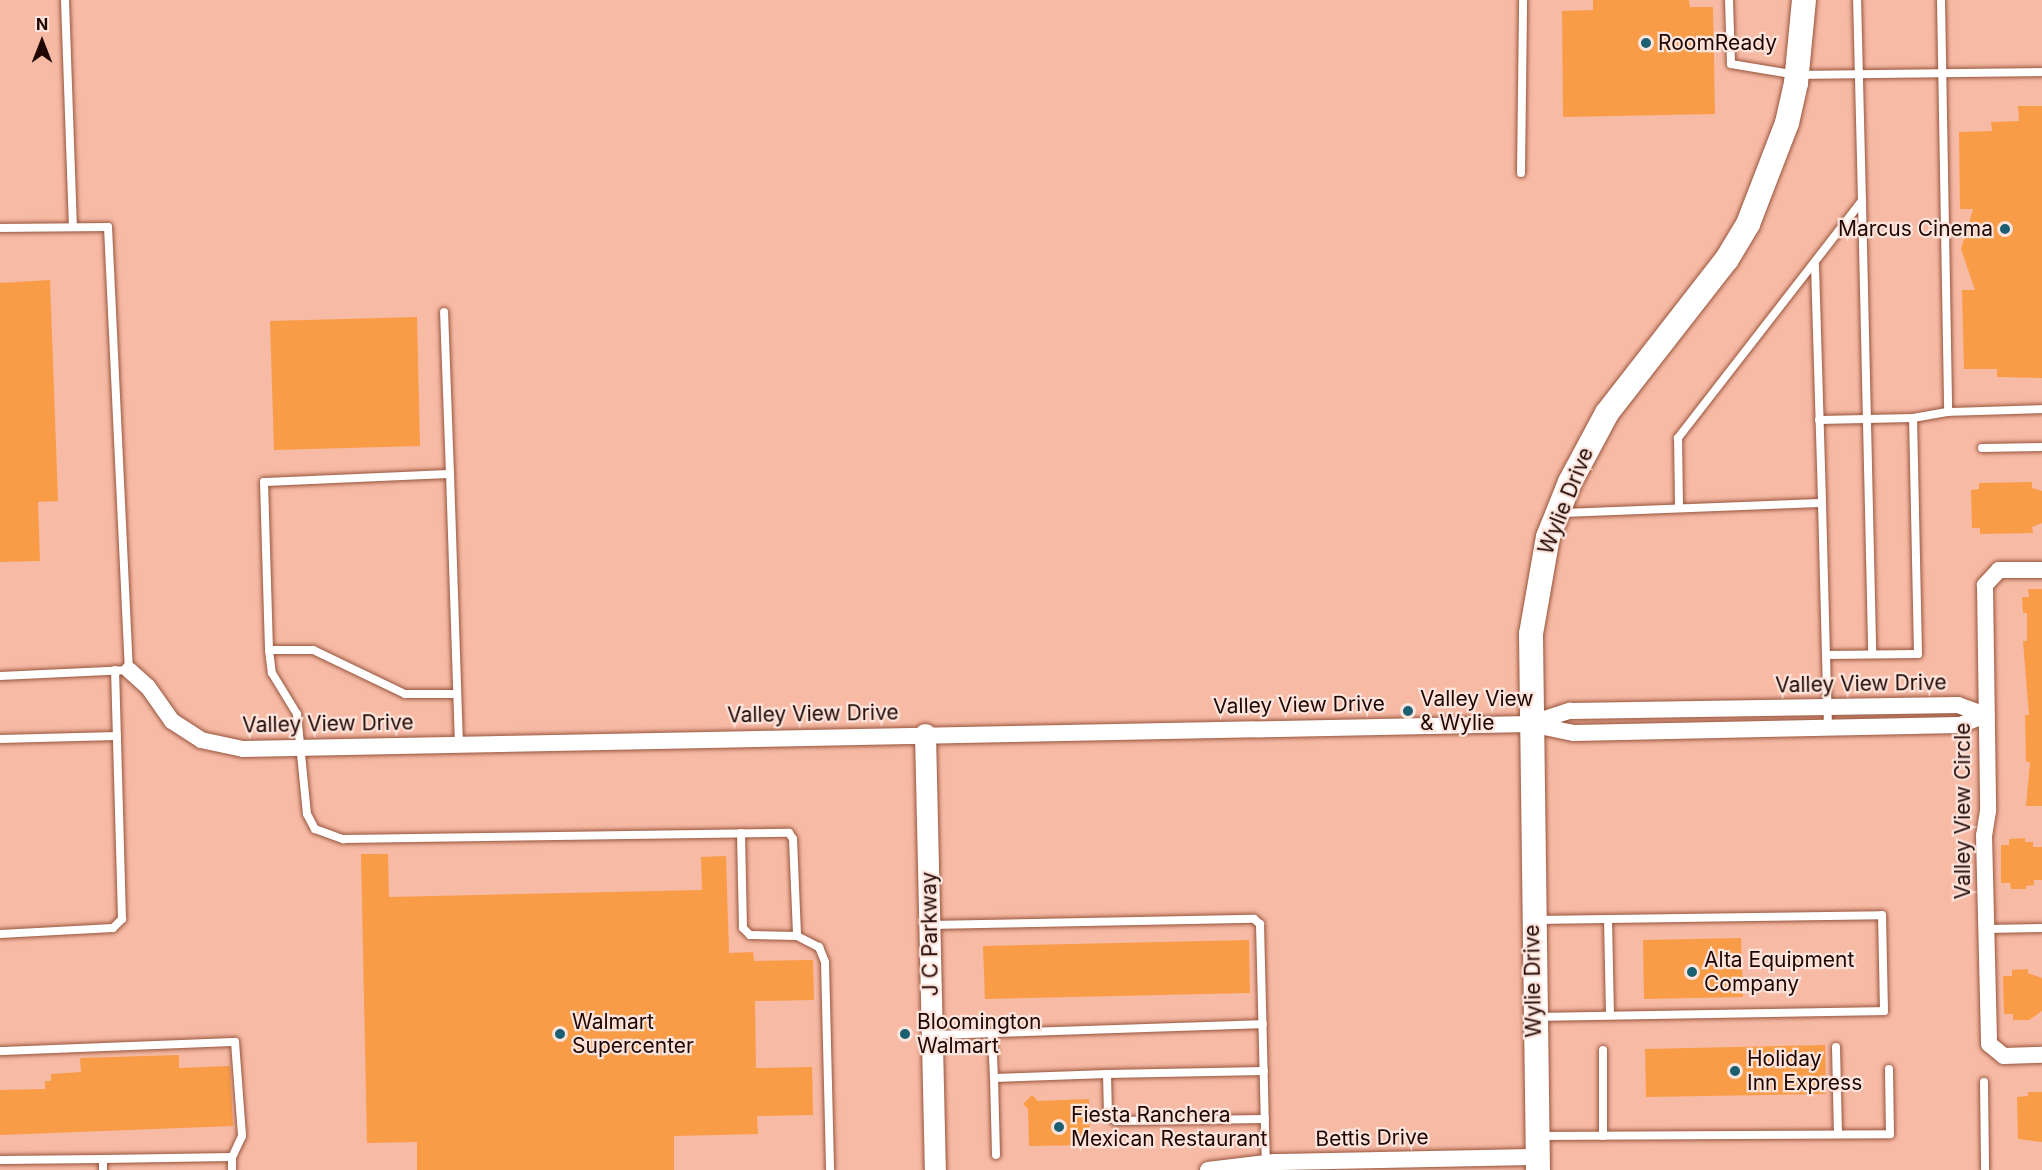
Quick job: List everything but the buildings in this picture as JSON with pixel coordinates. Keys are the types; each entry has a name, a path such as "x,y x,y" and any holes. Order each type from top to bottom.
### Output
{"main road":[{"name":"Wylie Drive","path":"1537,1154 1530,724 1534,598 1557,513 1607,413 1727,259 1748,224 1787,123 1797,75 1804,0"}],"street":[{"name":"Valley View Circle","path":"2042,570 1999,570 1985,585 1986,929 1989,1044 2004,1056 2042,1055"},
{"name":"Valley View Drive","path":"122,670 148,687 172,721 201,740 226,748 302,749 925,734 1530,724 1574,733 1959,725 1986,715"},
{"name":"Valley View Drive","path":"1530,724 1570,711 1958,705 1986,715"},
{"name":"J C Parkway","path":"925,734 935,1170"},
{"name":"Bettis Drive","path":"1208,1170 1266,1163 1348,1165 1537,1154"}],"lane":[{"path":"65,0 74,227"},
{"path":"1521,173 1523,0"},
{"path":"1730,0 1731,64 1797,75 2042,72"},
{"path":"1857,0 1872,654"},
{"path":"1941,0 1948,412"},
{"path":"1679,506 1678,438 1815,265 1862,201"},
{"path":"0,228 108,227 122,670 117,736 120,925 0,934"},
{"path":"1815,265 1828,728"},
{"path":"444,312 459,744"},
{"path":"1820,420 1913,418 1948,412 2042,409"},
{"path":"1826,655 1918,654 1913,418"},
{"path":"1982,448 2042,447"},
{"path":"450,474 264,482 269,650 272,672 297,714 307,814 315,829 327,836 446,839 789,832 793,839 797,936"},
{"path":"1557,513 1669,512 1679,506 1822,503"},
{"path":"269,650 313,650 405,694 456,694"},
{"path":"0,676 122,670"},
{"path":"0,739 117,736"},
{"path":"741,833 743,928 750,935 797,936 819,947 825,962 830,1170"},
{"path":"1532,920 1882,915 1884,1011 1534,1018"},
{"path":"929,925 1254,919 1260,924 1266,1163"},
{"path":"1608,920 1610,1015"},
{"path":"1986,929 2042,928"},
{"path":"932,1035 1263,1024"},
{"path":"992,1033 996,1155"},
{"path":"0,1051 236,1042 242,1136 232,1157 232,1170"},
{"path":"1836,1047 1838,1134"},
{"path":"1603,1050 1603,1136"},
{"path":"1537,1154 1603,1136 1890,1134 1889,1069"},
{"path":"994,1078 1264,1071"},
{"path":"1107,1074 1108,1115 1116,1121 1265,1119"},
{"path":"1984,1082 1985,1170"},
{"path":"0,1160 232,1157"},
{"path":"103,1159 103,1170"}],"place":[{"name":"RoomReady","path":"1646,43"},
{"name":"Marcus Cinema","path":"2005,229"},
{"name":"Valley View & Wylie","path":"1408,711"},
{"name":"Alta Equipment Company","path":"1692,972"},
{"name":"Walmart Supercenter","path":"560,1034"},
{"name":"Bloomington Walmart","path":"905,1034"},
{"name":"Holiday Inn Express","path":"1735,1071"},
{"name":"Fiesta Ranchera Mexican Restaurant","path":"1059,1127"}]}
